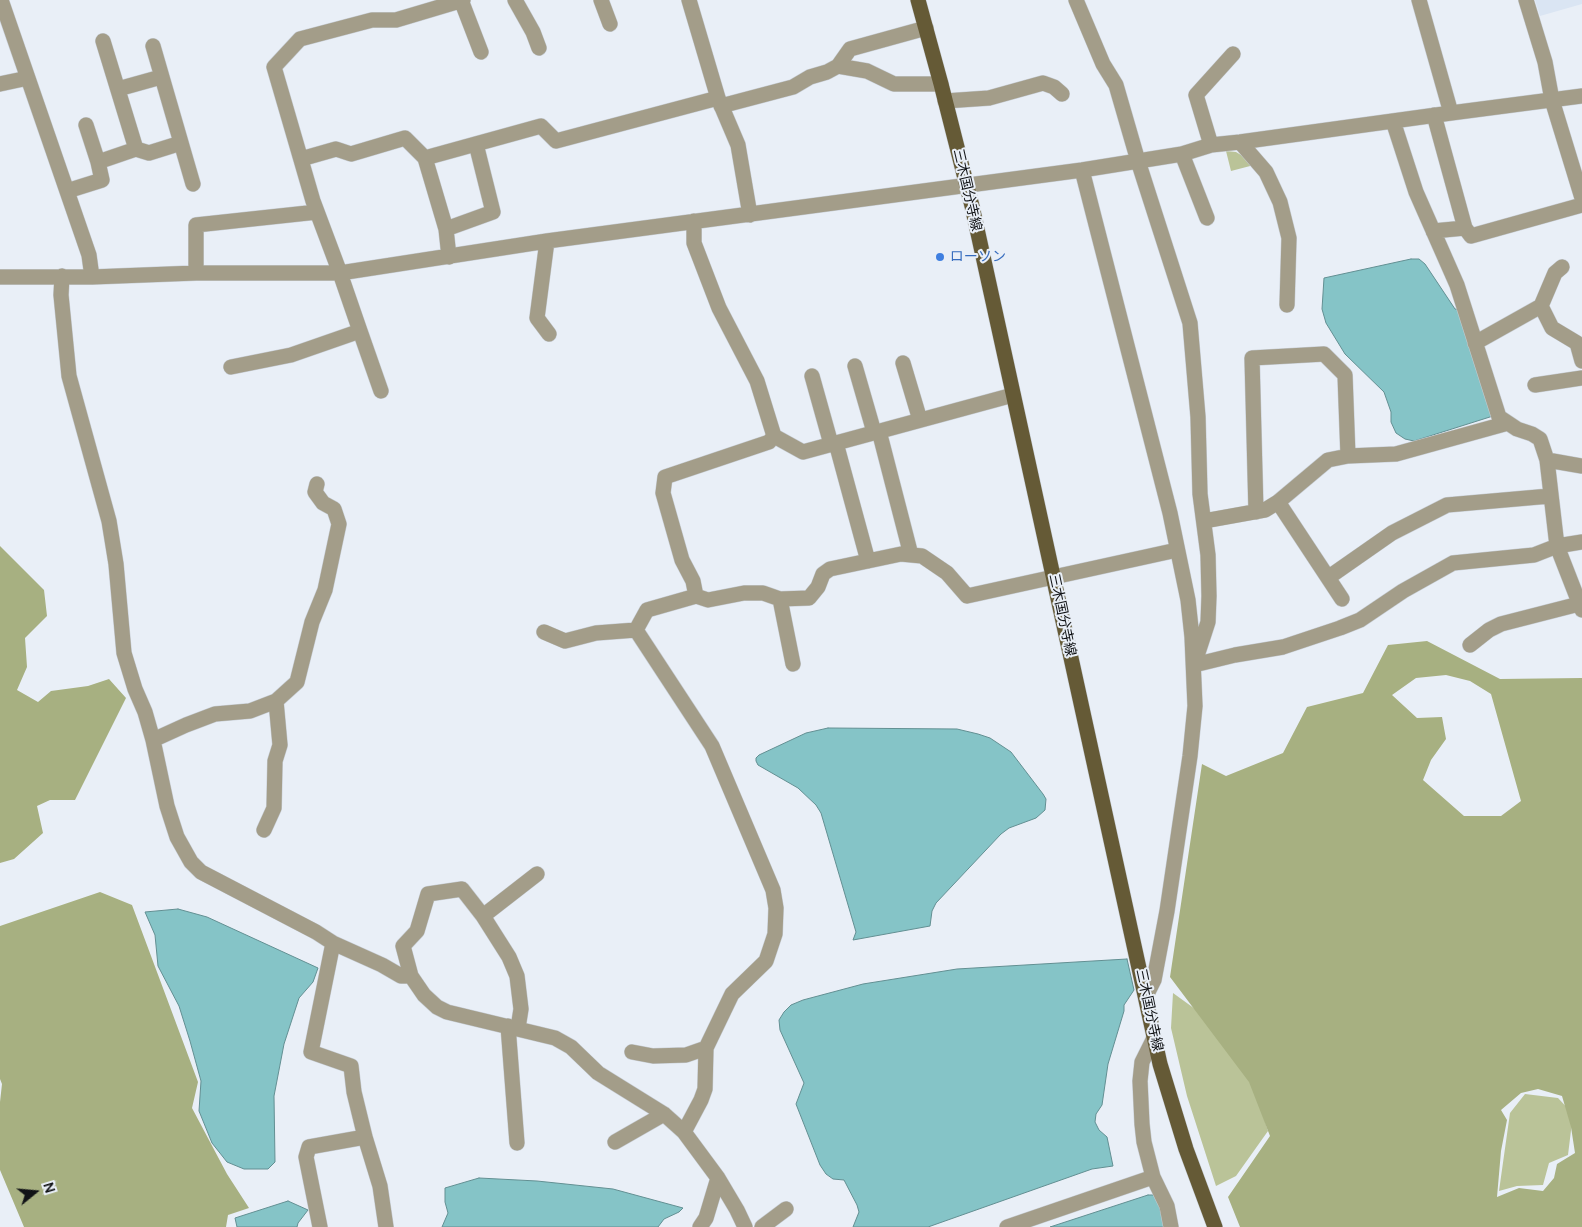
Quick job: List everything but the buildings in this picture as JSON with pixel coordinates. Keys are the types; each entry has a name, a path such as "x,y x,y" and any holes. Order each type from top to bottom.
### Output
{"main road":[{"name":"三木国分寺線","path":"918,0 966,185 1154,1038 1186,1149 1215,1227"}],"street":[{"path":"1,0 89,254 92,277"},
{"path":"381,391 317,212 274,67 300,39 372,20 396,20 462,0 481,52"},
{"path":"515,0 533,32 539,48"},
{"path":"602,0 610,24"},
{"path":"689,0 720,102 738,145 750,215"},
{"path":"1076,0 1103,64 1116,85 1190,323 1198,416 1200,494 1208,555 1208,622 1194,665"},
{"path":"1419,0 1451,112"},
{"path":"1526,0 1545,62 1552,100 1582,198"},
{"path":"425,158 541,126 556,141 720,102 793,87 810,77 827,72 838,66 850,49 926,28"},
{"path":"103,41 136,149"},
{"path":"153,46 193,184"},
{"path":"1211,145 1196,95 1233,54"},
{"path":"838,66 867,71 894,84 941,84"},
{"path":"118,89 162,77"},
{"path":"0,84 28,78"},
{"path":"945,101 988,98 1043,84 1054,87 1062,94"},
{"path":"0,277 92,277 196,273 340,273 547,241 1082,170 1182,154 1211,145 1582,96"},
{"path":"1434,115 1465,228 1471,236 1582,205"},
{"path":"1393,121 1416,192 1457,285 1499,417 1517,429 1540,439 1547,460 1557,546 1581,607 1501,624 1489,630 1470,645"},
{"path":"67,191 102,180 86,125"},
{"path":"301,159 336,148 352,154 406,138 425,158 446,230 449,257"},
{"path":"1240,142 1266,172 1280,202 1289,238 1287,304"},
{"path":"98,162 136,149 149,153 181,143"},
{"path":"446,230 494,212 476,144"},
{"path":"1182,154 1207,218"},
{"path":"1082,170 1165,494 1188,600 1194,665 1195,706 1179,832 1154,980 1146,996"},
{"path":"196,273 196,224 317,212"},
{"path":"694,221 694,243 719,308 757,381 774,436 803,452 1013,395"},
{"path":"1433,231 1465,228"},
{"path":"547,241 537,318 549,334"},
{"path":"1475,343 1542,306 1555,273 1562,267"},
{"path":"62,276 61,295 69,376 109,521 116,564 124,653 153,740 167,806 176,837 191,862 201,872 316,932 333,943 382,965 401,976 411,976"},
{"path":"1542,306 1552,328 1577,343 1582,361"},
{"path":"231,367 291,356 360,331"},
{"path":"1256,512 1252,358 1324,354 1345,375 1348,456"},
{"path":"903,363 920,420"},
{"path":"855,366 911,555"},
{"path":"812,376 868,561"},
{"path":"1534,385 1582,378"},
{"path":"1204,521 1265,510 1278,502 1328,460 1348,456 1396,454 1508,423"},
{"path":"696,596 693,581 682,560 663,493 665,477 769,442 774,436"},
{"path":"1547,460 1582,466"},
{"path":"153,740 215,714 250,711 276,700 297,682 312,622 325,590 339,524 334,509 323,503 315,492 317,484"},
{"path":"1329,577 1392,533 1447,505 1550,496"},
{"path":"1278,502 1342,599"},
{"path":"1194,665 1283,646 1347,626 1453,563 1534,555 1557,546 1582,542"},
{"path":"636,630 647,610 696,596 708,600 744,593 763,593 780,600 809,598 818,587 823,574 830,569 901,554 922,556 947,573 967,596 1177,550"},
{"path":"780,600 793,664"},
{"path":"544,632 565,641 596,633 636,630"},
{"path":"636,630 712,746 773,890 776,908 775,934 766,961 732,994 706,1048 705,1089 684,1132"},
{"path":"264,830 274,808 275,761 280,745 276,700"},
{"path":"483,916 537,874"},
{"path":"517,1143 513,1027 521,1008 517,976 509,957 483,916 462,890 428,894 416,931 403,946 411,976 424,995 437,1007 447,1012 513,1027 555,1038 571,1047 598,1073 664,1114 684,1132 718,1178 738,1210 745,1227"},
{"path":"333,943 311,1052 351,1066 354,1092 365,1138 380,1186 386,1227"},
{"path":"1154,1038 1142,1062 1140,1081 1144,1142 1153,1177 1167,1206 1171,1227"},
{"path":"632,1052 653,1056 686,1055 706,1048"},
{"path":"615,1142 664,1114"},
{"path":"320,1227 306,1157 309,1147 365,1138"},
{"path":"1007,1227 1153,1177"},
{"path":"700,1227 706,1218 718,1178"},
{"path":"762,1227 786,1209"}],"shaded area":[{"path":"1535,0 1582,0 1582,4 1540,16"}],"green space":[{"path":"1226,151 1236,152 1254,165 1231,171"},
{"path":"0,546 44,590 47,616 25,638 27,667 17,690 38,702 51,691 88,686 109,679 126,698 75,800 50,800 37,806 43,833 14,859 0,863"},
{"path":"1427,641 1500,679 1582,678 1582,1227 1240,1227 1228,1197 1270,1136 1249,1082 1170,977 1202,764 1226,776 1283,753 1307,707 1363,693 1388,645","holes":["1446,675 1470,681 1491,694 1521,801 1501,816 1464,816 1423,780 1431,760 1446,739 1442,717 1417,718 1392,695 1416,678","1538,1089 1562,1096 1571,1127 1575,1153 1557,1164 1554,1178 1543,1191 1519,1188 1497,1197 1501,1151 1507,1120 1501,1110 1521,1093"]},
{"path":"100,892 132,905 198,1082 192,1108 227,1174 249,1208 228,1215 226,1227 24,1227 0,1170 0,1102 2,1084 0,1079 0,926"},
{"path":"1173,993 1202,1014 1253,1084 1268,1131 1236,1176 1216,1186 1187,1096 1171,1028"},
{"path":"1525,1094 1558,1098 1573,1114 1568,1155 1549,1163 1543,1185 1517,1186 1499,1191 1510,1113"}],"water":[{"path":"1411,259 1419,259 1425,264 1455,309 1459,310 1493,416 1414,441 1405,439 1396,433 1391,422 1391,412 1384,392 1345,354 1326,323 1322,309 1324,278"},
{"path":"828,728 957,729 990,738 1011,752 1046,799 1045,810 1036,818 1009,828 1001,834 936,903 932,911 930,926 853,940 856,932 821,813 816,805 798,788 758,765 756,761 759,755 806,733"},
{"path":"178,909 207,917 318,968 313,982 299,998 284,1044 274,1096 275,1162 268,1169 244,1169 227,1162 212,1143 199,1111 201,1081 179,1006 158,966 155,935 145,912"},
{"path":"1127,959 1134,990 1124,1005 1124,1011 1108,1064 1102,1105 1096,1114 1095,1122 1099,1130 1107,1137 1113,1166 1092,1169 928,1227 853,1227 859,1212 857,1205 844,1180 833,1179 826,1174 820,1165 796,1104 804,1083 780,1030 779,1020 791,1005 863,984 957,969"},
{"path":"479,1178 537,1181 613,1189 683,1208 664,1219 658,1227 442,1227 448,1213 445,1202 445,1188"},
{"path":"1153,1195 1157,1199 1165,1227 1050,1227"},
{"path":"288,1201 308,1210 297,1227 237,1227 235,1218"}],"place":[{"name":"ローソン","path":"940,257"}]}
